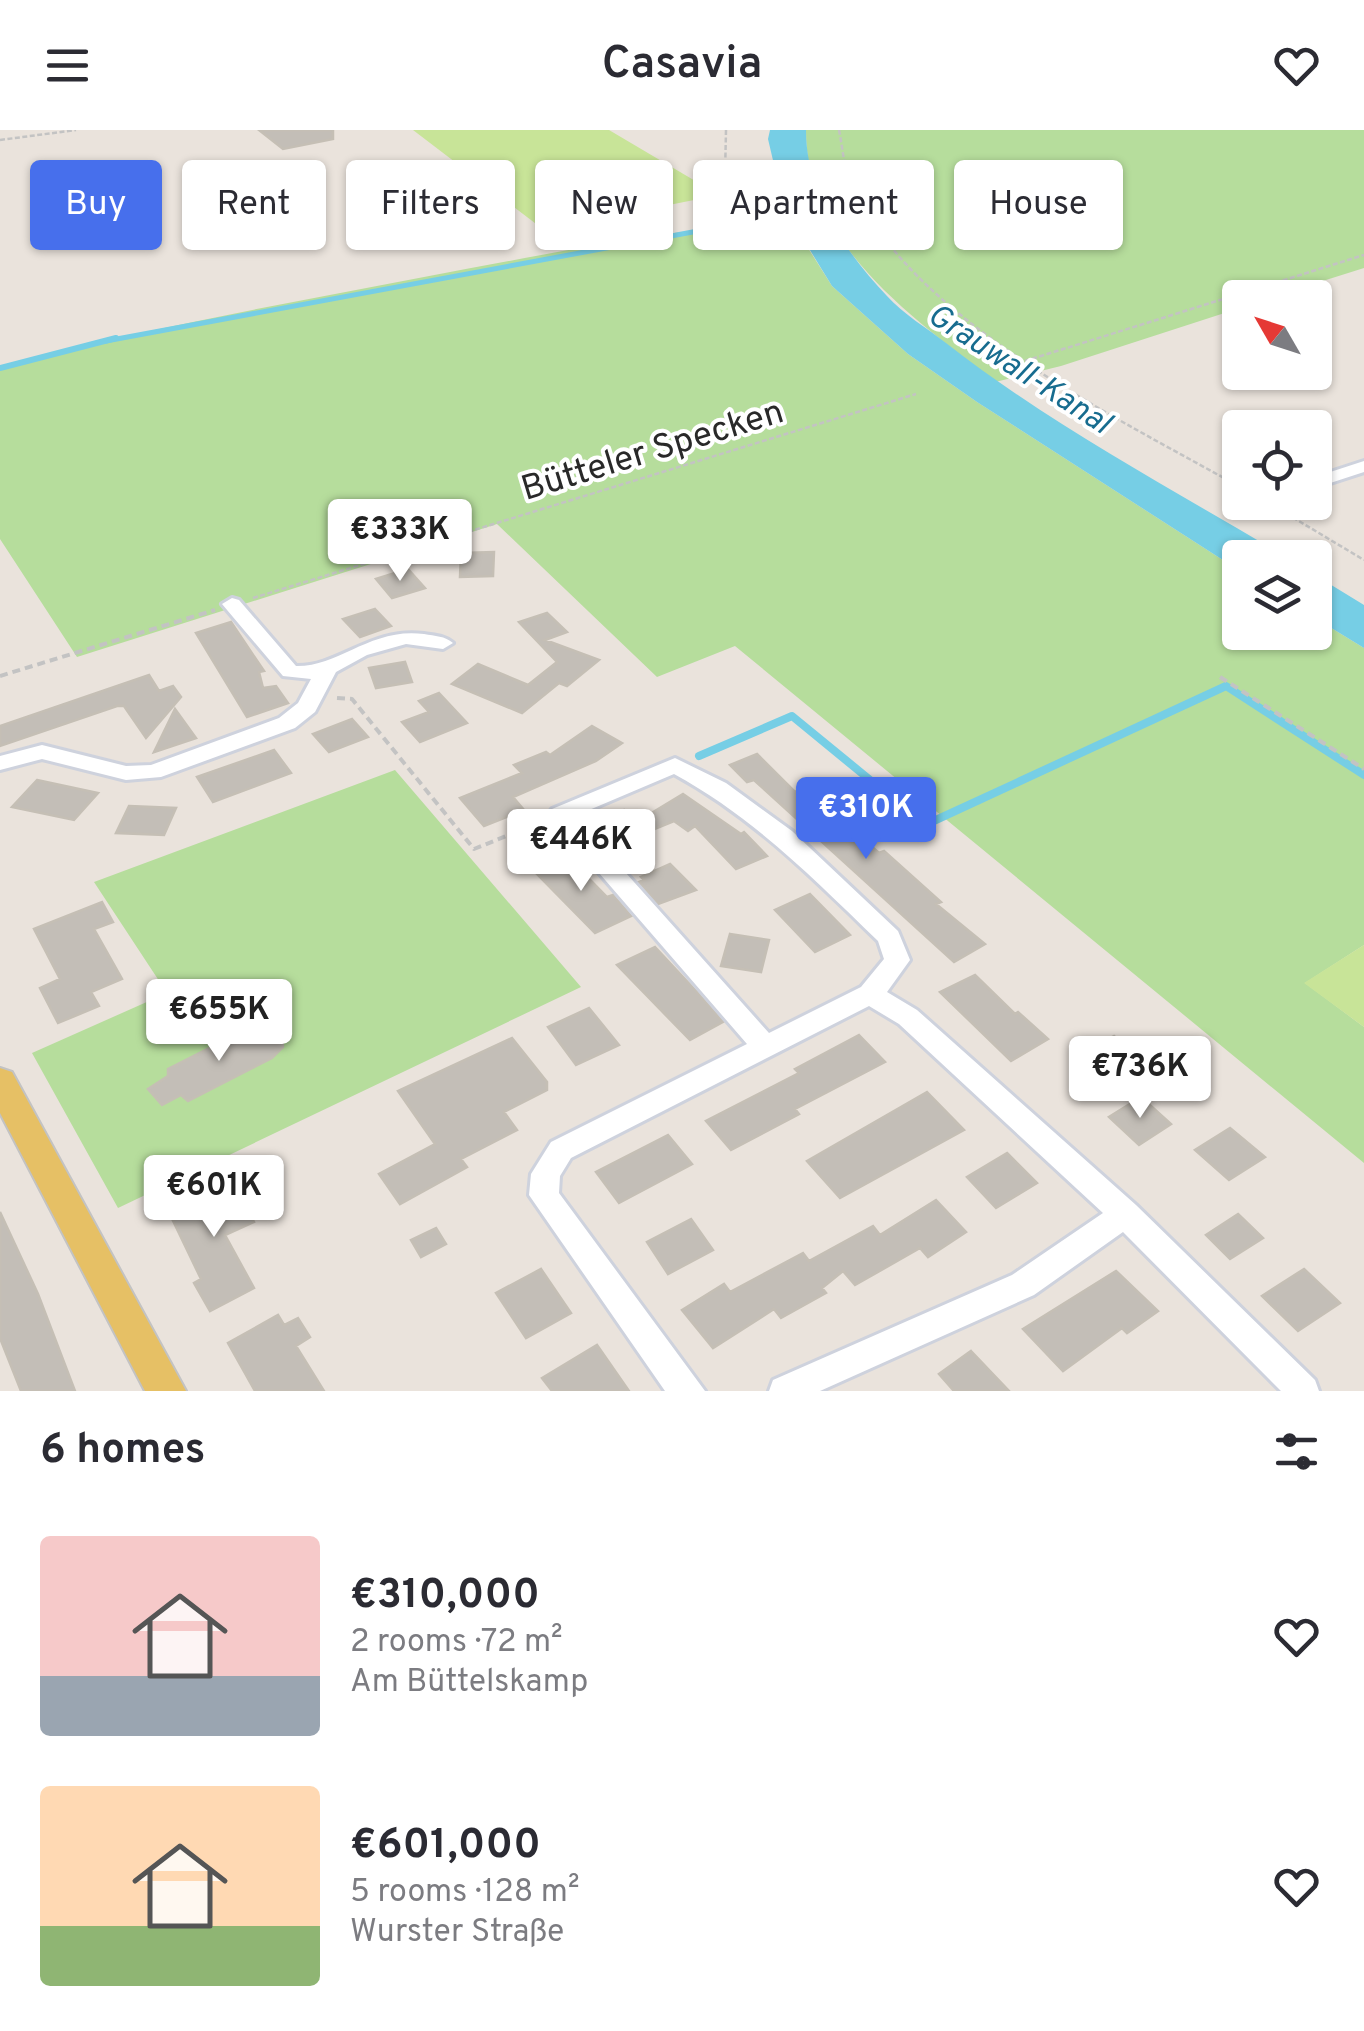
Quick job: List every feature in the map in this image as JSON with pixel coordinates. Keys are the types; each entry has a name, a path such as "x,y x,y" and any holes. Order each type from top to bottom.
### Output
{"main road":[{"path":"0,1081 166,1391"}],"street":[{"path":"1332,477 1364,466"},
{"path":"232,604 290,672 324,674"},
{"path":"0,763 42,752 126,774 153,772 299,716 327,668 360,650 405,638 442,643"},
{"path":"688,1391 680,1386 544,1195 546,1174 560,1150 870,994 897,960 889,937 784,838 718,788 675,765 560,814 765,1046"},
{"path":"870,994 908,1017 1125,1214 1303,1391"},
{"path":"784,1391 1023,1285 1125,1214"}],"path":[{"path":"0,140 76,130"},
{"path":"726,130 726,160"},
{"path":"839,130 840,162 876,234 932,289 1025,361 1222,476"},
{"path":"1025,361 1364,255"},
{"name":"Bütteler Specken","path":"0,676 916,394"},
{"path":"1296,520 1364,560"},
{"path":"1220,676 1364,769"},
{"path":"312,696 352,699 474,849 560,814"}],"green space":[{"path":"413,130 609,130 660,160 535,160 535,223 515,208 515,160 452,160"},
{"path":"806,130 1364,130 1364,268 1326,280 1222,280 1222,314 1061,366 995,382 899,304 850,250 934,250 934,160 810,160"},
{"path":"673,168 693,180 693,200 673,204"},
{"path":"693,231 693,250 809,250 832,286 908,354 1222,559 1222,650 1332,650 1332,628 1364,648 1364,945 1305,983 1364,1027 1364,1163 735,646 657,677 497,524 77,657 0,539 0,366 211,318 512,260 572,250 673,250 673,234"},
{"path":"395,770 581,987 118,1208 32,1053 167,993 94,882"},
{"path":"1364,945 1364,1027 1304,983"}],"water":[{"path":"770,130 806,130 810,160 773,160"},
{"path":"810,250 849,250 900,309 986,373 1070,429 1257,540 1222,540 1222,559 908,354 832,286"},
{"path":"1332,585 1364,605 1364,648 1332,628"}],"building":[{"path":"259,130 333,130 333,139 283,149"},
{"path":"494,552 493,576 460,577 461,553"},
{"path":"408,569 425,588 392,598 376,579"},
{"path":"375,609 391,626 360,637 343,619"},
{"path":"547,613 567,632 545,640 599,660 567,686 559,683 522,713 452,684 478,664 528,685 557,662 519,622"},
{"path":"231,622 264,671 259,672 263,688 276,686 288,703 247,717 196,633"},
{"path":"405,662 412,682 376,688 369,668"},
{"path":"149,675 159,691 173,686 181,697 146,738 124,706 117,706 0,746 0,726"},
{"path":"439,693 467,723 420,742 402,722 429,712 419,701"},
{"path":"175,709 196,738 154,752"},
{"path":"352,719 368,737 329,752 313,734"},
{"path":"592,726 622,743 596,761 513,797 524,810 484,826 460,798 522,773 514,765 546,752 550,755"},
{"path":"274,750 291,773 213,802 197,777"},
{"path":"757,754 795,792 806,788 879,853 884,851 941,902 936,904 985,944 954,962 754,780 747,782 730,765"},
{"path":"37,780 98,793 74,820 12,807"},
{"path":"683,794 741,834 744,832 767,856 736,869 695,826 688,831 674,821 613,846 593,823 624,810 635,823"},
{"path":"129,806 176,808 164,835 116,833"},
{"path":"565,854 631,916 595,933 532,869"},
{"path":"670,864 696,890 658,904 639,882 644,880 641,877"},
{"path":"810,894 850,935 815,952 775,910"},
{"path":"102,902 113,922 94,929 122,979 91,992 99,1006 58,1023 40,988 60,979 34,929"},
{"path":"730,934 769,940 761,972 721,966"},
{"path":"655,947 723,1022 690,1040 617,965"},
{"path":"975,975 1048,1039 1011,1061 940,992"},
{"path":"589,1008 619,1045 576,1065 548,1027"},
{"path":"257,1024 260,1029 270,1028 282,1035 283,1047 272,1058 188,1101 181,1095 162,1105 148,1089 168,1076 168,1069"},
{"path":"859,1035 885,1062 795,1109 799,1114 731,1150 706,1121 799,1073 795,1069"},
{"path":"1114,1036 1144,1062 1108,1082 1080,1055"},
{"path":"512,1038 547,1082 547,1090 504,1112 517,1130 461,1159 467,1167 400,1204 379,1174 435,1144 398,1091"},
{"path":"927,1092 964,1130 840,1198 807,1161"},
{"path":"1141,1097 1171,1124 1139,1145 1109,1117"},
{"path":"1230,1128 1265,1157 1229,1180 1195,1150"},
{"path":"668,1135 692,1164 619,1203 596,1172"},
{"path":"1007,1153 1037,1183 996,1208 967,1177"},
{"path":"230,1177 254,1222 225,1235 254,1288 210,1311 194,1283 201,1279 166,1206"},
{"path":"936,1200 966,1232 928,1257 920,1248 855,1285 843,1271 822,1288 826,1293 781,1318 774,1309 713,1348 682,1310 724,1284 730,1292 803,1253 809,1261 873,1226 880,1235"},
{"path":"0,1212 38,1294 75,1391 21,1391 0,1338"},
{"path":"1238,1214 1263,1238 1230,1259 1206,1235"},
{"path":"691,1219 713,1250 668,1274 647,1242"},
{"path":"436,1228 446,1244 421,1257 411,1240"},
{"path":"541,1269 571,1313 526,1338 496,1293"},
{"path":"1304,1269 1340,1303 1298,1331 1262,1296"},
{"path":"1116,1271 1158,1311 1127,1333 1122,1328 1063,1371 1023,1329"},
{"path":"278,1315 284,1325 298,1318 310,1337 296,1346 324,1391 255,1391 228,1343"},
{"path":"597,1345 629,1391 552,1391 542,1378"},
{"path":"971,1351 1009,1391 954,1391 939,1374"}],"waterway":[{"path":"106,341 693,232"},
{"path":"0,368 116,338"},
{"path":"699,756 792,716 925,825 1226,686 1364,775"}],"water label":[{"name":"Grauwall-Kanal","path":"1020,368"}]}
